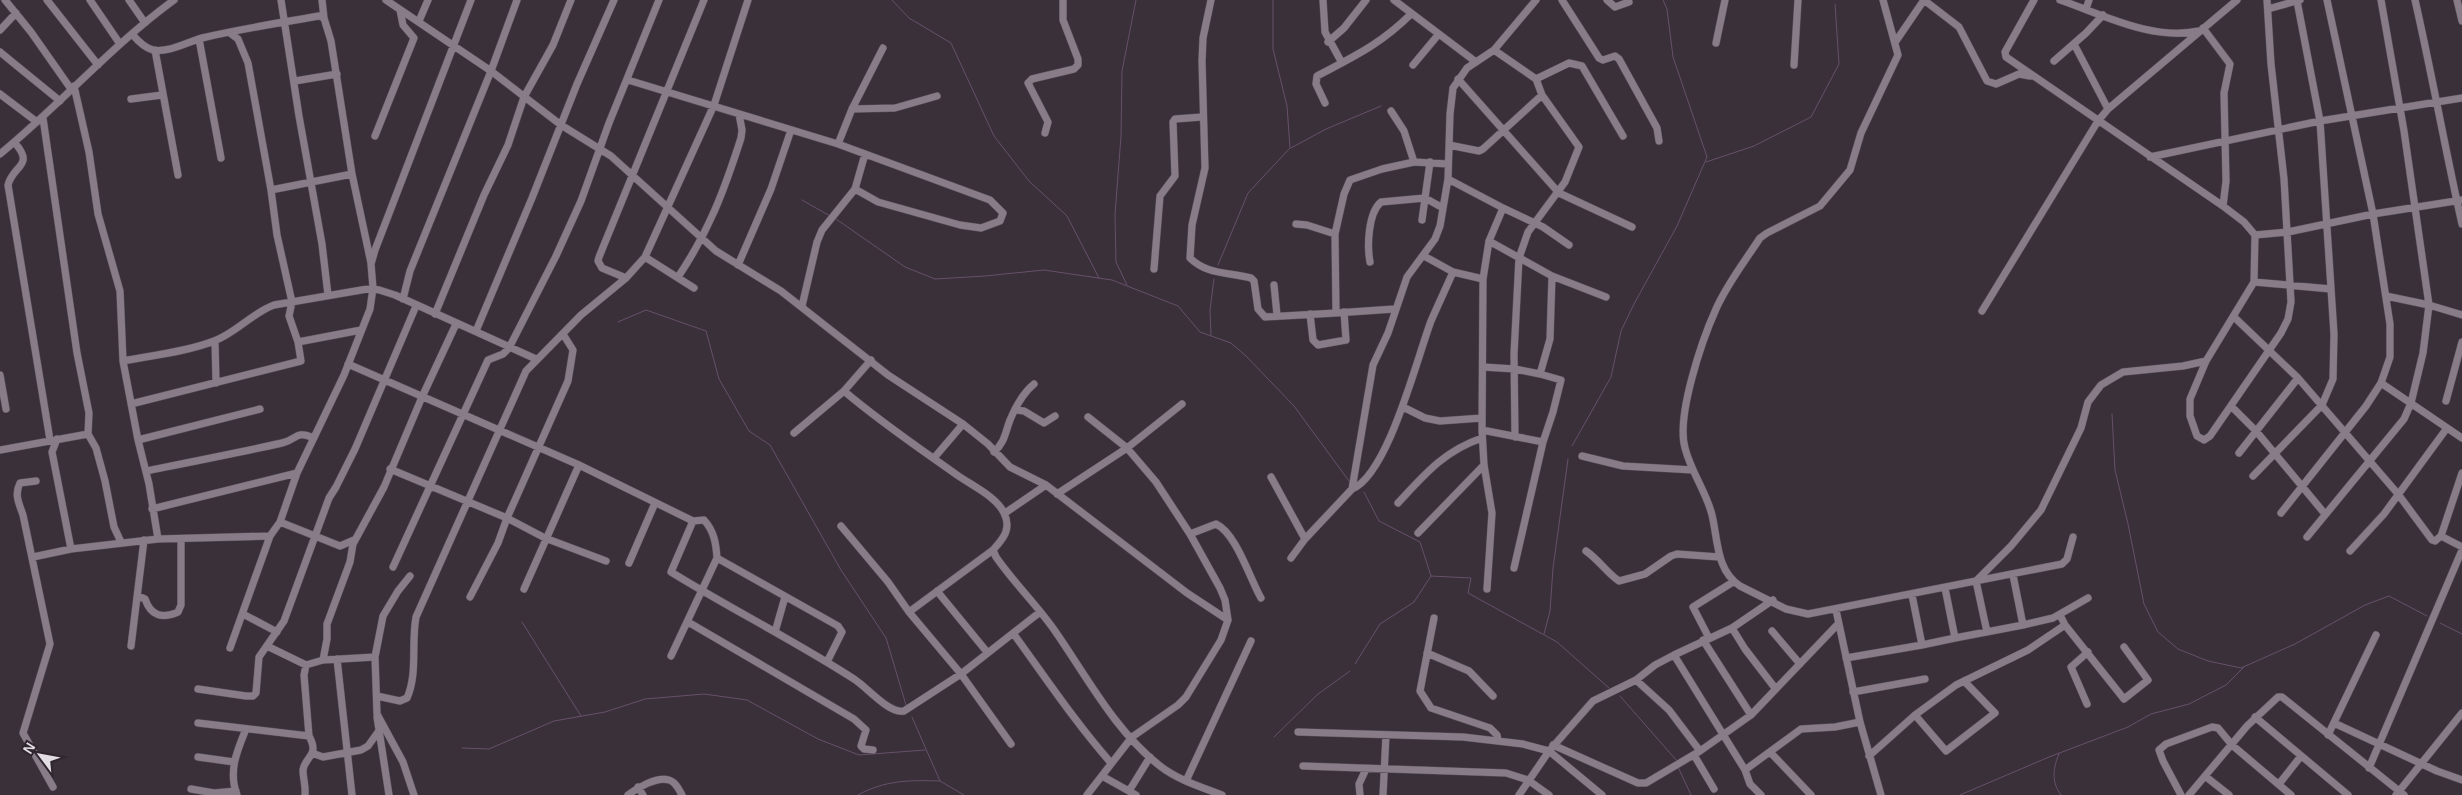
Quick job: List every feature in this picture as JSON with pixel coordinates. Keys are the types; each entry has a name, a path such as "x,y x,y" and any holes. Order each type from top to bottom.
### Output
{"street":[{"path":"5,0 32,32 73,87 89,152 98,214 120,292 123,361 156,530 151,540 138,596 131,646"},
{"path":"47,0 98,65"},
{"path":"90,0 120,44"},
{"path":"128,0 145,23"},
{"path":"281,0 310,182 324,254 328,295"},
{"path":"230,648 270,536 280,522 296,473 348,364 370,309 373,288 371,264 352,174 337,74 331,41 324,18 322,0"},
{"path":"386,0 492,71 524,98 561,125 611,156 703,239 738,265 760,276 802,306 888,375 963,424 1010,467 1046,485 1179,588 1228,620"},
{"path":"419,21 428,0"},
{"path":"371,264 471,0"},
{"path":"403,299 421,244 492,71 517,0"},
{"path":"435,314 484,195 508,145 524,98 553,45 572,0"},
{"path":"476,331 614,0"},
{"path":"393,567 462,413 488,360 503,354 509,348 560,249 659,0"},
{"path":"626,278 602,268 598,261 634,177 704,0"},
{"path":"377,696 400,701 407,698 413,686 413,632 416,617 526,371 589,307 626,278 645,257 669,208 714,105 748,0"},
{"path":"1045,133 1048,122 1028,83 1032,78 1074,69 1078,65 1078,59 1063,20 1063,0"},
{"path":"1211,0 1203,38 1202,117 1204,168 1192,224 1190,258 1199,267 1206,270 1251,278 1254,281 1258,309 1262,315 1277,316 1394,309"},
{"path":"1323,0 1325,32 1328,42 1342,63"},
{"path":"1328,42 1344,28 1366,0"},
{"path":"1394,0 1476,62"},
{"path":"1352,489 1365,421 1368,382 1407,278 1424,256 1440,226 1448,179 1451,97 1458,79 1467,68 1494,50 1536,0"},
{"path":"1562,0 1599,58 1603,60 1615,56 1620,59 1657,128 1659,140"},
{"path":"1607,0 1615,8 1629,2"},
{"path":"1716,42 1725,0"},
{"path":"1794,65 1798,0"},
{"path":"1883,0 1896,41 1898,55 1861,133 1850,170 1820,206 1760,238 1716,309 1698,358 1684,417 1684,448 1708,501 1719,557 1733,582 1797,612 1808,614 2013,575 2065,562 2073,537"},
{"path":"1896,41 1924,0 1959,27 1965,42 1987,81 1996,84 2019,74 2034,77"},
{"path":"2034,0 2005,55 2150,157 2224,206 2244,222 2254,236 2254,282 2206,361 2189,406 2199,438 2207,439 2270,349 2288,319 2292,284 2280,130 2271,64 2267,0"},
{"path":"2060,0 2103,15 2169,34 2201,30"},
{"path":"2086,9 2089,0"},
{"path":"1982,311 2098,121 2108,108 2237,0"},
{"path":"2253,476 2322,405 2331,388 2334,371 2331,289 2320,122 2299,0 2268,9"},
{"path":"2282,513 2347,432 2381,383 2390,357 2391,341 2386,296 2373,214 2327,0"},
{"path":"2307,536 2368,459 2404,419 2411,403 2423,353 2429,305 2416,207 2381,0"},
{"path":"2415,0 2459,200 2462,224"},
{"path":"2457,0 2462,20"},
{"path":"2,149 14,143 120,44 172,1"},
{"path":"375,136 414,38 403,25 400,10"},
{"path":"0,30 16,13"},
{"path":"1325,103 1314,80 1317,76 1369,50 1411,14"},
{"path":"2054,60 2074,44 2103,15"},
{"path":"132,34 142,44 155,50 168,49 199,39 240,30 319,16 324,18"},
{"path":"238,39 240,30"},
{"path":"2201,30 2230,64 2224,93 2226,196 2224,206"},
{"path":"131,404 301,361 298,342 289,316 292,302 277,234 248,63 238,39 230,33"},
{"path":"1413,65 1438,35"},
{"path":"199,39 221,158"},
{"path":"2074,44 2108,108"},
{"path":"838,144 852,108 883,48"},
{"path":"155,50 178,175"},
{"path":"1494,50 1536,79 1542,95 1579,147 1575,162 1559,193 1528,232 1518,258 1515,437"},
{"path":"0,52 60,101"},
{"path":"1536,79 1569,63 1582,66 1623,136"},
{"path":"295,81 337,74"},
{"path":"1458,79 1559,193 1632,227"},
{"path":"628,80 838,144 990,200 1000,208 1002,216 1000,221 981,228 960,225 878,202 854,189"},
{"path":"0,94 40,120 77,353 89,413 88,434 96,448 106,481 114,527 121,542"},
{"path":"130,99 162,95"},
{"path":"1449,145 1479,151 1542,95"},
{"path":"852,108 895,108 937,96"},
{"path":"2150,157 2320,122 2462,98"},
{"path":"1391,111 1404,131 1414,162"},
{"path":"678,277 703,239 722,194 741,138 742,130 739,114"},
{"path":"1154,269 1160,196 1175,176 1173,122 1175,119 1202,117"},
{"path":"738,265 771,189 791,130"},
{"path":"14,143 22,151 24,160 8,185 54,440 52,452 71,549"},
{"path":"802,306 817,242 822,230 854,189 865,154"},
{"path":"1310,314 1313,340 1318,345 1346,340 1340,313 1335,234 1344,194 1350,180 1382,169 1414,162 1448,164"},
{"path":"1422,220 1430,162"},
{"path":"271,190 352,174"},
{"path":"1448,179 1535,224 1569,245"},
{"path":"1370,262 1369,248 1376,207 1386,200 1425,198 1443,208"},
{"path":"2254,236 2288,232 2373,214 2459,200"},
{"path":"1487,589 1492,513 1484,465 1482,438 1483,279 1489,241 1503,208"},
{"path":"1296,224 1307,224 1335,234"},
{"path":"1489,241 1552,276 1606,297"},
{"path":"1424,256 1453,272 1483,279"},
{"path":"645,257 694,288"},
{"path":"1291,558 1305,539 1352,489 1365,481 1392,433 1403,407 1432,320 1453,272"},
{"path":"1540,374 1550,339 1552,276"},
{"path":"2254,282 2331,289"},
{"path":"1274,285 1277,316"},
{"path":"123,361 215,341 243,324 262,309 373,288 403,299 536,359"},
{"path":"2386,296 2429,305 2462,315"},
{"path":"198,689 252,696 256,693 259,657 284,621 329,498 354,449 416,306"},
{"path":"2234,317 2270,349 2347,432 2398,494 2432,540 2435,541 2441,536 2462,473"},
{"path":"322,660 327,639 327,624 350,562 354,540 384,487 422,396 456,324"},
{"path":"298,342 361,330"},
{"path":"470,598 498,543 507,518 568,381 572,366 573,350 563,334"},
{"path":"215,341 216,383"},
{"path":"2446,401 2462,342"},
{"path":"794,433 844,391 871,360"},
{"path":"1976,581 2015,542 2041,510 2081,428 2088,402 2100,384 2123,372 2183,366 2206,361"},
{"path":"348,364 579,465 692,521 704,520 711,528 716,544 717,558 703,592 671,656"},
{"path":"1482,367 1515,369 1560,380 1554,412 1543,442 1514,568"},
{"path":"0,375 6,409"},
{"path":"2239,453 2298,378"},
{"path":"2381,383 2462,438"},
{"path":"994,452 1004,441 1009,423 1023,395 1034,384"},
{"path":"844,391 934,458 988,495 1004,513 1006,535 994,550 909,612"},
{"path":"1057,494 1127,448 1182,404"},
{"path":"2231,406 2256,432 2325,514"},
{"path":"1403,407 1426,418 1440,421 1482,418"},
{"path":"138,440 260,410"},
{"path":"1016,410 1024,411 1044,423 1055,416"},
{"path":"1087,795 1132,737 1178,705 1186,697 1221,640 1228,620 1225,600 1220,588 1190,534 1156,482 1127,448 1088,417"},
{"path":"934,458 963,424"},
{"path":"2350,551 2370,532 2446,428"},
{"path":"1482,430 1543,442"},
{"path":"146,471 252,451 286,442 297,434 302,433 314,438"},
{"path":"0,450 88,434"},
{"path":"1398,503 1449,454 1461,445 1482,438"},
{"path":"1582,456 1623,466 1693,470"},
{"path":"524,589 579,465"},
{"path":"1418,533 1484,465"},
{"path":"390,469 507,518 545,538 606,561"},
{"path":"152,509 296,473"},
{"path":"1271,477 1305,539"},
{"path":"36,481 20,483 17,489 17,498 33,557 50,644 23,734 53,787"},
{"path":"1004,513 1046,485"},
{"path":"629,563 655,503"},
{"path":"692,521 670,572 827,662 871,691 892,710 898,712 904,711 961,674 1040,612"},
{"path":"280,522 340,546 354,540"},
{"path":"1190,534 1216,524 1221,526 1234,545 1261,598"},
{"path":"841,526 961,674 1012,744"},
{"path":"33,557 71,549 121,542 270,536"},
{"path":"2370,768 2378,744 2462,548 2441,536"},
{"path":"138,596 146,599 151,611 158,616 170,616 178,612 181,605 181,539"},
{"path":"994,550 1002,566 1054,630 1096,694 1150,757 1161,766 1186,780 1222,795"},
{"path":"1586,551 1598,560 1609,574 1620,581 1645,574 1677,554 1719,557"},
{"path":"717,558 838,626 842,632 827,662"},
{"path":"2013,575 2022,625"},
{"path":"389,795 378,732 375,657 383,616 398,591 410,576"},
{"path":"1976,581 1987,632"},
{"path":"1733,582 1693,607 1706,639 1751,715"},
{"path":"1945,588 1955,638"},
{"path":"937,591 987,652"},
{"path":"1912,595 1922,645"},
{"path":"775,632 786,597"},
{"path":"1846,658 2046,621 2088,598"},
{"path":"1519,795 1551,748 1593,701 1636,680 1655,665 1674,655 1732,628 1773,600"},
{"path":"1836,610 1860,722 1881,795"},
{"path":"243,614 277,632"},
{"path":"2060,615 2065,625 2124,699 2148,680 2124,647"},
{"path":"1434,618 1420,691 1431,708 1490,728 1498,734 1498,740"},
{"path":"688,622 854,719 866,730 861,746 864,749 873,750"},
{"path":"1298,732 1498,740 1551,748 1642,784 1697,753 1751,715 1838,624"},
{"path":"1869,756 1916,716 1964,681 2028,650 2065,625"},
{"path":"1732,628 1745,649 1775,688"},
{"path":"1772,631 1800,664"},
{"path":"1013,633 1044,674 1066,708 1111,763"},
{"path":"2328,735 2376,635"},
{"path":"1186,780 1251,641"},
{"path":"268,646 306,665 322,660 375,657"},
{"path":"2087,704 2071,667 2088,652"},
{"path":"1427,653 1469,671 1493,696"},
{"path":"1674,655 1722,736 1745,770 1750,784 1761,795"},
{"path":"337,659 349,752 352,795"},
{"path":"305,795 304,769 312,753 313,744 308,736 304,675 306,665"},
{"path":"1854,692 1925,678"},
{"path":"1636,680 1674,715 1697,753 1714,789"},
{"path":"1916,716 1946,751 1995,713 1964,681"},
{"path":"2189,795 2256,717 2278,697 2282,697 2370,768 2399,794 2462,713"},
{"path":"377,714 403,762 414,795"},
{"path":"2256,717 2348,795"},
{"path":"1745,770 1806,727 1835,727 1860,722"},
{"path":"2334,723 2462,780"},
{"path":"198,724 308,736"},
{"path":"2181,795 2159,753 2161,748 2212,727 2218,728 2232,745 2291,795"},
{"path":"191,789 214,793 237,793 232,776 234,762 246,729"},
{"path":"312,753 323,757 365,749 378,732"},
{"path":"1383,795 1386,735"},
{"path":"1551,748 1602,795"},
{"path":"1770,752 1811,795"},
{"path":"2279,784 2301,756"},
{"path":"198,757 234,762"},
{"path":"1129,791 1150,757"},
{"path":"1303,766 1506,773 1528,780 1549,795"},
{"path":"1360,795 1359,784 1366,769"},
{"path":"1102,776 1136,795"},
{"path":"2205,776 2230,795"},
{"path":"628,795 638,787 664,779 670,780 682,795"},
{"path":"638,787 643,795"}],"waterway":[{"path":"892,0 909,18 951,43 994,136 1029,181 1067,216 1099,278"},
{"path":"1127,285 1116,262 1115,214 1121,136 1122,71 1136,0"},
{"path":"1218,265 1248,193 1290,148 1287,106 1273,49 1273,0"},
{"path":"1572,446 1611,377 1621,331 1677,226 1707,157 1673,57 1667,9 1663,0"},
{"path":"1706,162 1754,146 1811,117 1839,64 1835,4"},
{"path":"1291,148 1326,129 1381,106"},
{"path":"802,200 830,216"},
{"path":"836,219 905,267 935,279 1044,270 1112,280 1178,306 1200,332 1231,343 1246,356 1294,406 1349,481"},
{"path":"1211,335 1210,310 1214,279"},
{"path":"618,322 646,310 706,331 719,379 749,431 770,445 841,570 886,638 906,705"},
{"path":"2112,414 2115,470 2144,604 2158,632 2178,649 2208,661 2241,668 2295,644 2365,605 2389,596 2427,616"},
{"path":"1544,634 1550,611 1553,568 1568,459"},
{"path":"1364,492 1379,521 1420,542 1431,576 1471,578 1468,593 1557,642 1609,688"},
{"path":"1355,664 1380,624 1414,602 1431,576"},
{"path":"522,622 581,716"},
{"path":"2440,623 2462,634"},
{"path":"1960,795 2049,757 2128,727 2151,714 2189,704 2226,685 2244,667"},
{"path":"1274,737 1318,694 1350,671"},
{"path":"462,748 489,749 554,721 605,712 645,699 704,694 747,700 818,739 859,755 925,750"},
{"path":"1620,696 1677,761"},
{"path":"912,717 940,781 964,795"},
{"path":"2059,754 2055,764 2054,780 2061,795"},
{"path":"1678,767 1691,795"},
{"path":"858,795 878,786 898,782 940,781"}]}
